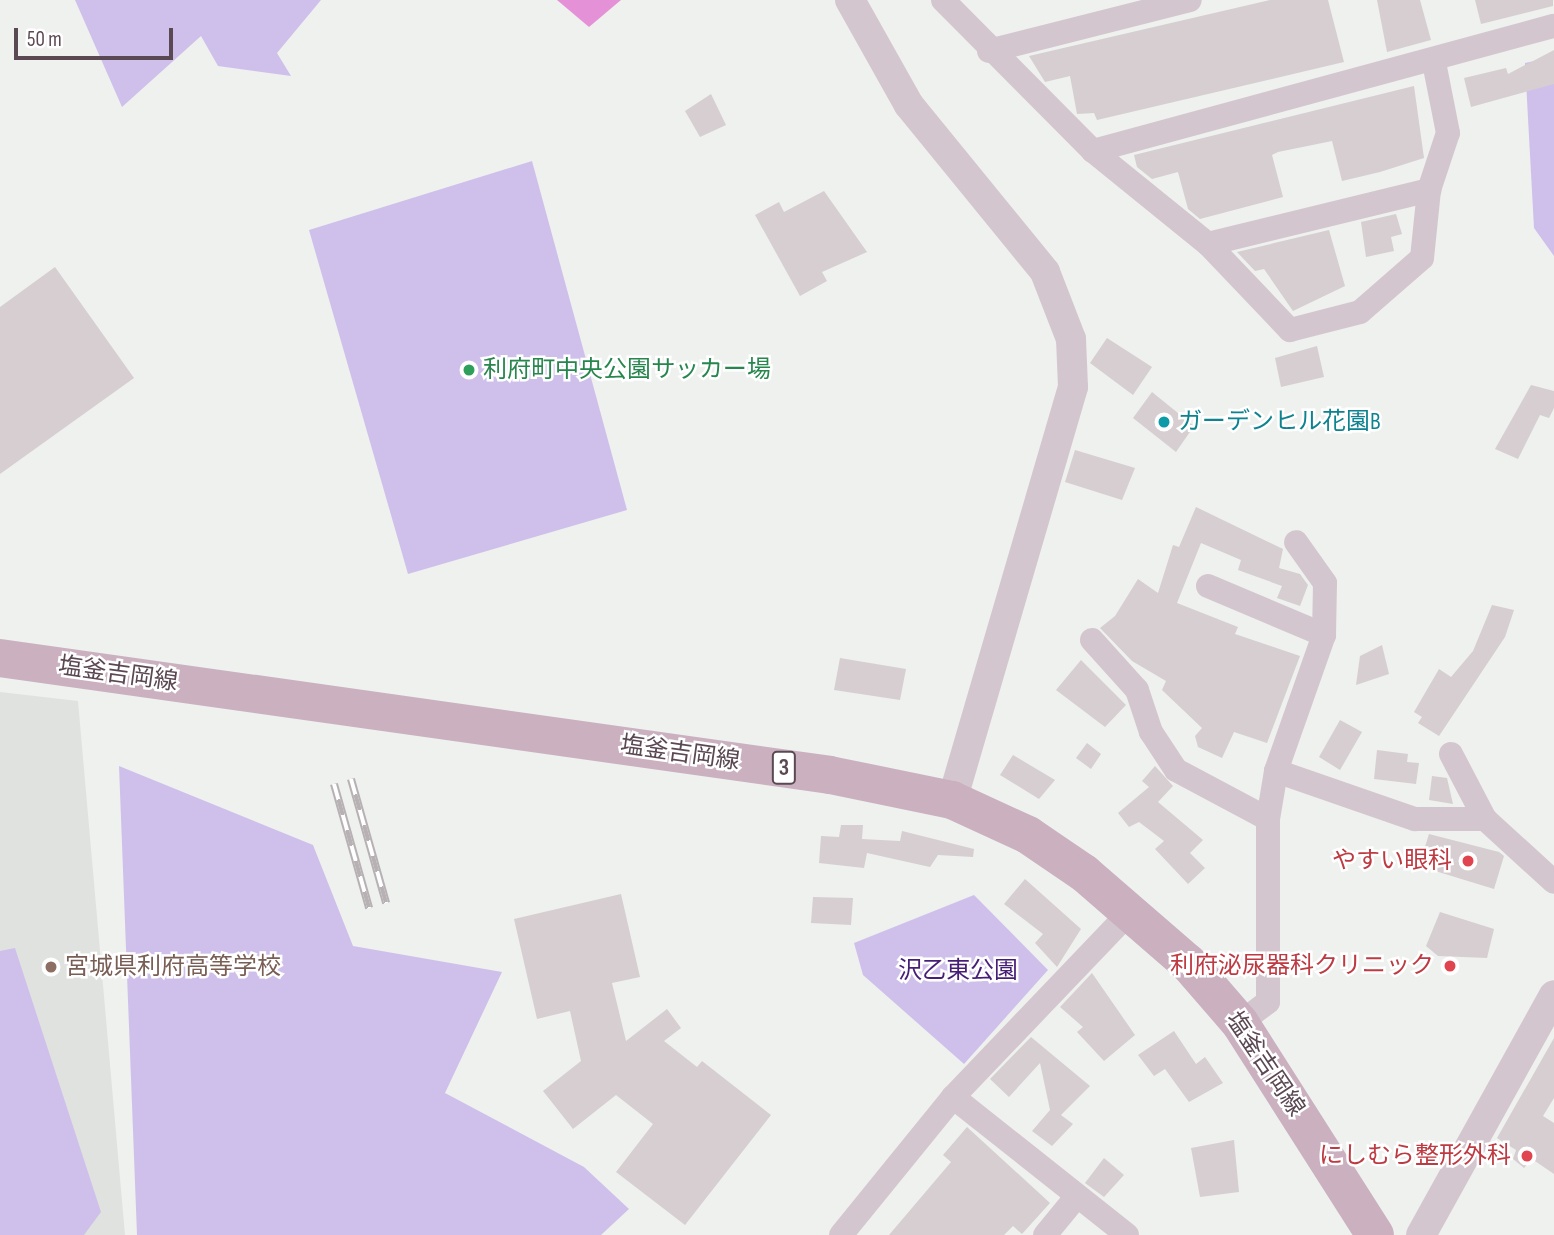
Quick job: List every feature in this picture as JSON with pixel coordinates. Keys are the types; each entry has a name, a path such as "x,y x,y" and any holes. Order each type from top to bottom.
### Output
{"main road":[{"name":"塩釜吉岡線","path":"0,658 830,775 952,800 1028,835 1130,912 1240,1023 1376,1235"}],"street":[{"path":"850,0 909,105 1045,272 1071,340 1073,387 952,800"},
{"path":"943,0 989,51 1093,151 1208,244 1290,330 1360,312 1422,258 1429,190 1448,133 1434,62"},
{"path":"989,51 1190,0"},
{"path":"1093,151 1434,62 1554,26"},
{"path":"1208,244 1429,190"},
{"path":"1240,1023 1268,1002 1268,819 1276,771 1324,635 1325,583 1296,542"},
{"path":"1208,586 1324,635"},
{"path":"1092,640 1137,690 1151,732 1176,770 1268,819"},
{"path":"1451,754 1485,819 1554,883"},
{"path":"1276,771 1415,819 1485,819"},
{"path":"841,1235 953,1097 1130,912"},
{"path":"1422,1235 1554,995"},
{"path":"953,1097 1127,1235"},
{"path":"1045,1235 1077,1196"}],"shaded area":[{"path":"557,0 621,0 589,27"},
{"name":"宮城県利府高等学校","path":"0,692 78,701 125,1235 0,1235"}],"green space":[{"path":"75,0 321,0 277,53 291,76 218,66 201,36 122,107"},
{"path":"1554,57 1554,256 1534,228 1525,63"},
{"name":"利府町中央公園サッカー場","path":"532,161 627,510 408,574 309,230"},
{"path":"119,766 313,845 353,946 502,972 445,1093 584,1167 629,1209 601,1235 137,1235"},
{"name":"沢乙東公園","path":"974,895 1048,970 964,1064 863,975 854,943"},
{"path":"15,948 101,1212 84,1235 0,1235 0,951"}],"building":[{"path":"1270,0 1328,0 1344,62 1097,120 1094,113 1077,114 1070,76 1045,82 1029,56"},
{"path":"1377,0 1420,0 1431,40 1387,52"},
{"path":"1475,0 1553,0 1553,6 1481,24"},
{"path":"1554,50 1554,84 1471,107 1464,78 1506,68 1508,74"},
{"path":"1414,86 1424,158 1380,172 1342,181 1332,141 1278,152 1272,155 1283,197 1200,219 1188,209 1178,172 1152,179 1137,167 1134,155"},
{"path":"711,94 726,125 700,137 685,111"},
{"path":"824,191 867,252 822,272 827,281 800,296 755,215 779,202 784,212"},
{"path":"1396,214 1402,234 1391,237 1394,251 1366,257 1361,222"},
{"path":"1329,230 1345,286 1293,311 1264,269 1255,271 1237,252"},
{"path":"55,267 134,378 0,474 0,307"},
{"path":"1107,338 1152,367 1133,395 1090,363"},
{"path":"1317,346 1324,377 1281,387 1275,358"},
{"path":"1531,385 1554,391 1554,408 1549,418 1540,415 1518,459 1495,449"},
{"name":"ガーデンヒル花園B","path":"1152,392 1194,426 1176,452 1133,418"},
{"path":"1075,450 1135,468 1122,500 1065,482"},
{"path":"1196,507 1283,549 1279,568 1300,574 1308,585 1300,606 1277,598 1282,586 1238,570 1241,560 1201,543 1177,603 1238,627 1235,634 1300,656 1267,743 1234,732 1222,758 1198,747 1195,736 1202,728 1162,690 1166,681 1132,661 1100,628 1115,616 1138,579 1158,593 1173,545 1179,547"},
{"path":"1492,605 1514,610 1505,637 1439,736 1418,723 1422,717 1414,712 1439,669 1451,677 1473,651"},
{"path":"1382,645 1389,674 1356,685 1360,656"},
{"path":"840,658 906,669 900,700 834,690"},
{"path":"1081,660 1126,705 1105,727 1056,690"},
{"path":"1340,720 1362,732 1340,770 1319,757"},
{"path":"1087,743 1101,754 1091,769 1076,758"},
{"path":"1377,750 1408,754 1407,762 1419,763 1416,784 1374,779"},
{"path":"1013,755 1055,780 1039,799 1000,775"},
{"path":"1155,766 1173,786 1158,802 1203,840 1190,853 1205,868 1188,884 1155,849 1164,841 1139,822 1129,827 1118,813 1149,787 1142,781"},
{"path":"1432,776 1447,778 1453,804 1429,800"},
{"path":"841,825 863,825 862,839 900,841 902,831 974,849 973,857 938,855 930,867 867,853 864,868 819,863 821,836 839,837"},
{"path":"1429,834 1499,852 1504,856 1494,889 1419,866"},
{"path":"1025,879 1081,929 1057,967 1035,943 1043,934 1004,904"},
{"path":"621,894 640,977 612,983 626,1041 667,1009 681,1028 664,1041 697,1067 702,1061 771,1115 685,1225 616,1172 653,1124 616,1095 573,1129 543,1091 581,1061 570,1011 537,1019 514,919"},
{"path":"813,897 853,898 851,925 811,923"},
{"path":"1440,912 1494,929 1487,958 1438,956 1426,946"},
{"path":"1092,973 1135,1035 1104,1061 1077,1032 1083,1027 1060,1007"},
{"path":"1174,1031 1196,1064 1205,1057 1223,1083 1189,1102 1165,1069 1154,1076 1138,1055"},
{"path":"1031,1037 1090,1086 1061,1115 1073,1124 1052,1146 1032,1131 1050,1110 1040,1063 1009,1097 990,1079"},
{"path":"1554,1038 1554,1098 1543,1116 1554,1123 1554,1174 1532,1159 1524,1168 1513,1159 1516,1150 1497,1138"},
{"path":"967,1127 1050,1203 1022,1234 1013,1226 1004,1235 889,1235 951,1162 943,1155"},
{"path":"1234,1140 1239,1192 1200,1197 1191,1148"},
{"path":"1104,1158 1124,1175 1104,1197 1085,1183"}],"railway":[{"path":"351,779 386,903"},
{"path":"334,784 369,908"}],"place":[{"name":"利府町中央公園サッカー場","path":"469,370"},
{"name":"ガーデンヒル花園B","path":"1164,422"},
{"name":"やすい眼科","path":"1468,861"},
{"name":"利府泌尿器科クリニック","path":"1450,966"},
{"name":"宮城県利府高等学校","path":"51,967"},
{"name":"にしむら整形外科","path":"1527,1156"}]}
